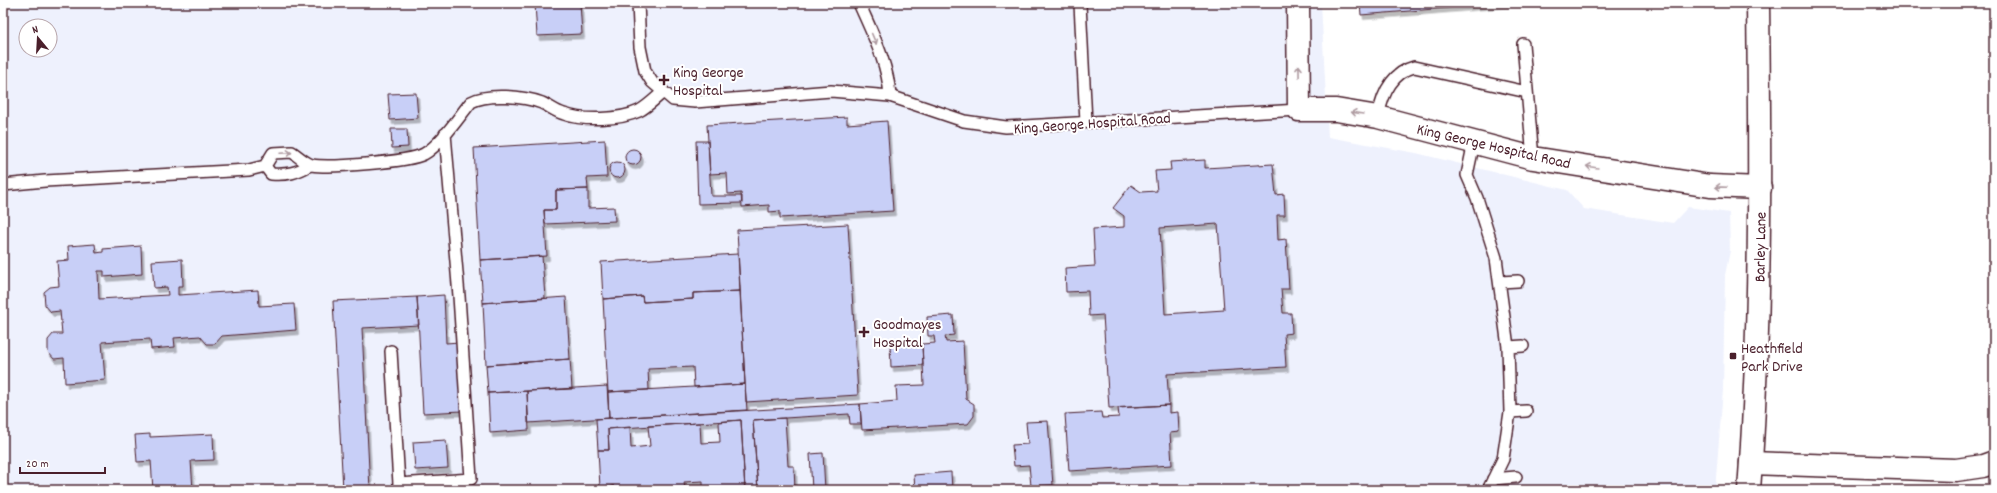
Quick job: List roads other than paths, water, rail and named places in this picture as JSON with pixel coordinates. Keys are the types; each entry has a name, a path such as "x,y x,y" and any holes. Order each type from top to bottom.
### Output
{"street":[{"path":"1298,3 1299,110"},
{"name":"Barley Lane","path":"1749,490 1758,305 1760,188 1758,3"},
{"name":"King George Hospital Road","path":"1299,110 1336,110 1378,117 1533,158 1710,186 1760,188"},
{"path":"1751,463 1956,470 1983,466 1994,462"}],"lane":[{"name":"King George Hospital Road","path":"638,3 640,47 645,71 652,82 673,100 695,102 831,91 890,96 964,122 986,126 1006,127 1299,110"},
{"path":"860,3 886,68 889,80 890,96"},
{"path":"1080,4 1086,122"},
{"path":"1523,44 1533,158"},
{"path":"1378,117 1382,98 1396,76 1404,70 1414,67 1527,92"},
{"path":"265,166 271,174 295,174 310,165 354,165 416,157 430,150 471,102 485,97 526,98 542,103 562,114 580,119 616,117 639,111 663,92"},
{"path":"391,351 399,484 471,479 460,304 445,134"},
{"path":"1474,142 1467,175 1477,198 1494,250 1500,282 1508,347 1510,412 1503,459 1488,490"},
{"path":"3,185 249,170 265,166 273,153 292,152 310,165"},
{"path":"1500,282 1518,281"},
{"path":"1508,347 1523,346"},
{"path":"1510,412 1526,411"},
{"path":"1493,479 1516,477"}],"place":[{"name":"King George Hospital","path":"664,80"},
{"name":"Goodmayes Hospital","path":"864,332"},
{"name":"Heathfield Park Drive","path":"1733,356"}]}
